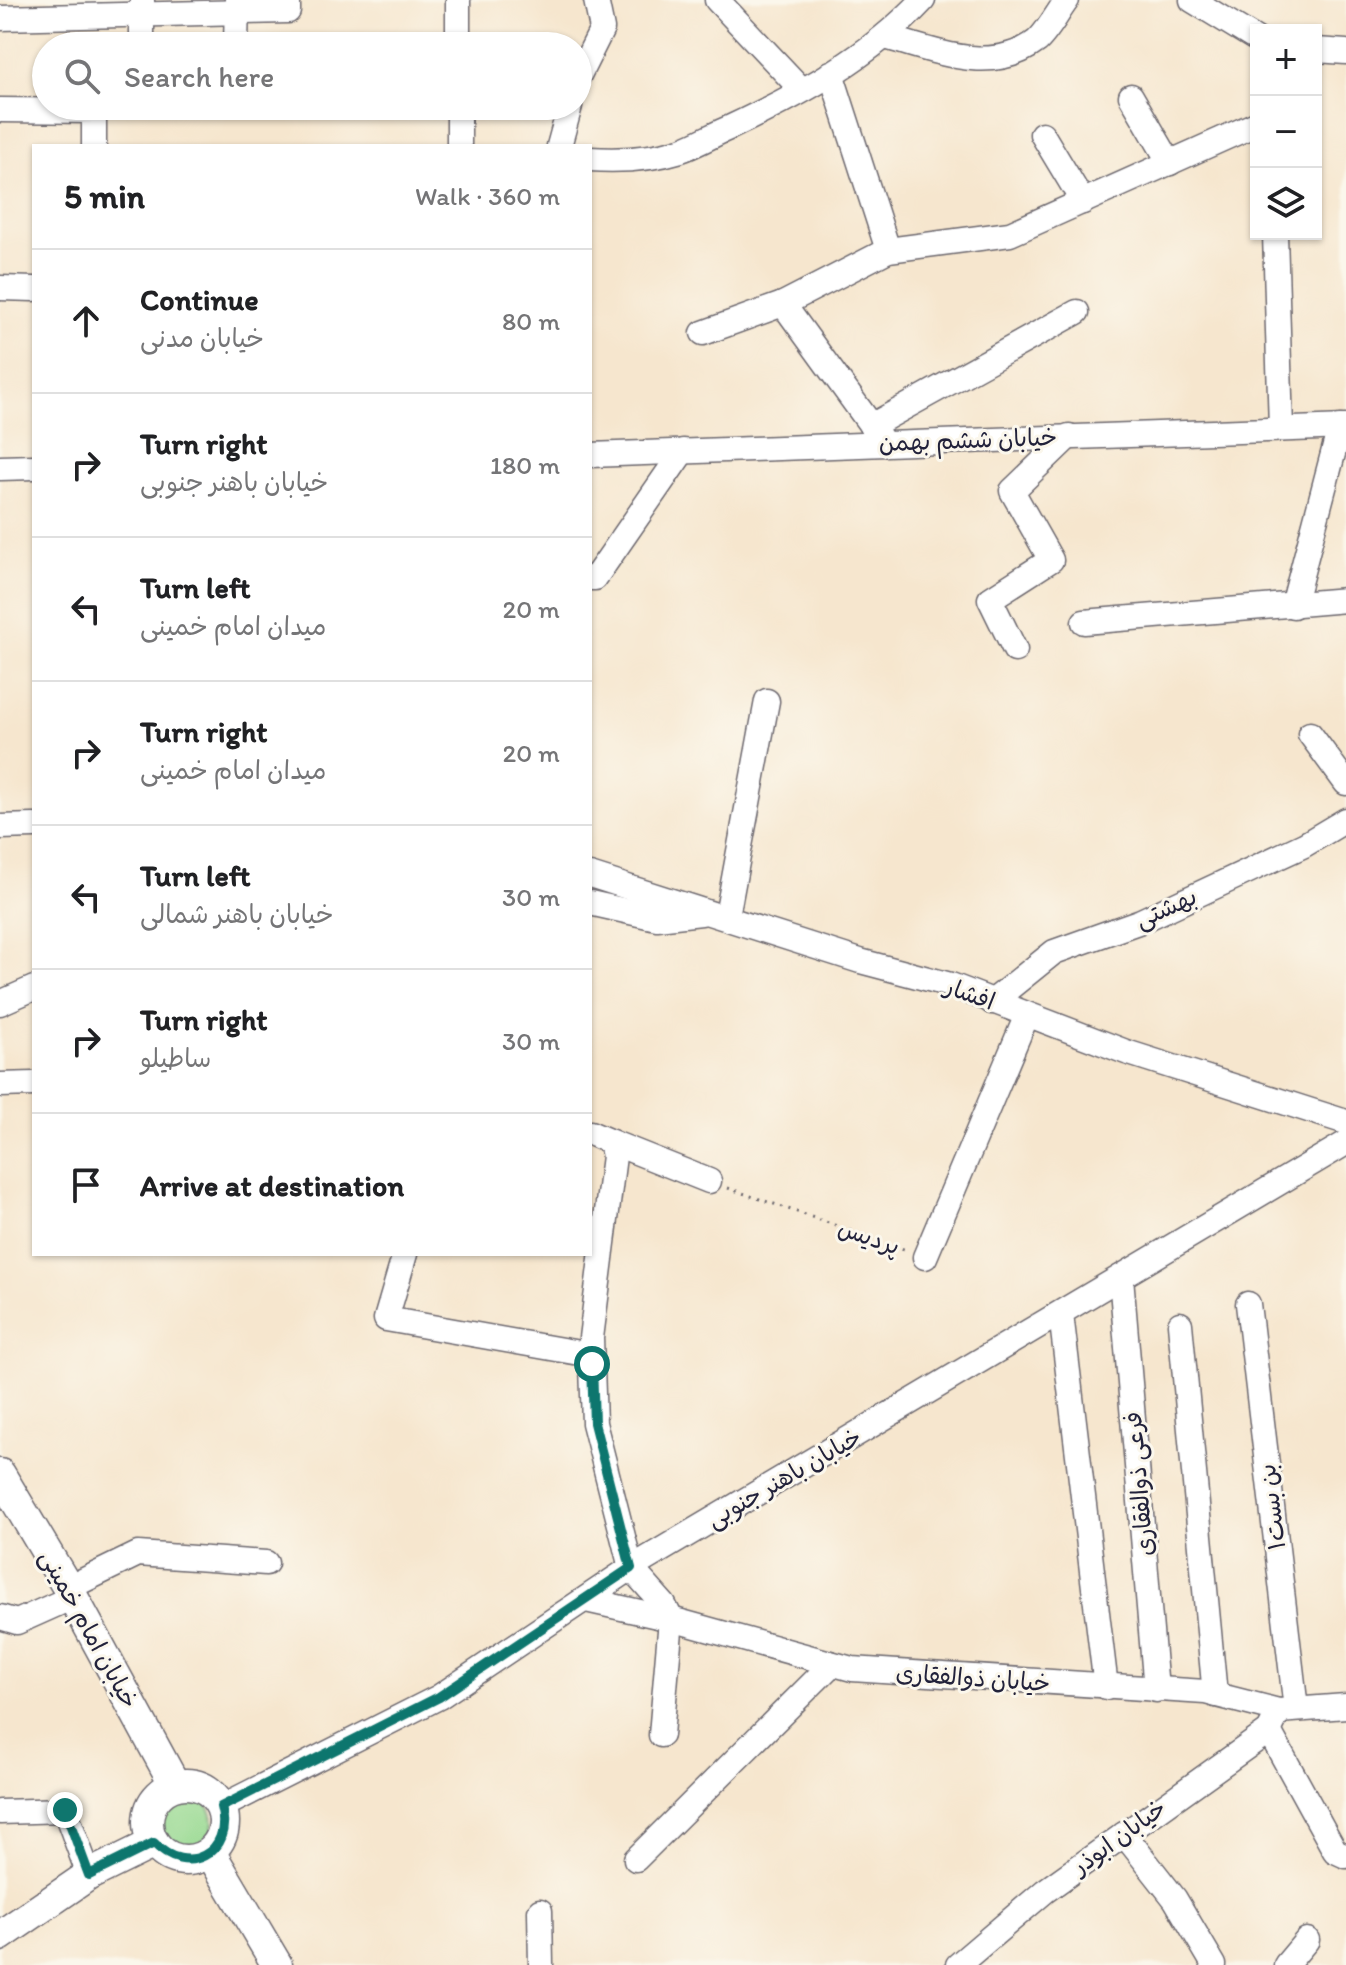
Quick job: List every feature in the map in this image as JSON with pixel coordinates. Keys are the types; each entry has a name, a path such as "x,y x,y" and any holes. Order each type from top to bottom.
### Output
{"main road":[{"name":"خیابان امام خمینی","path":"0,1474 70,1593 175,1785"},
{"path":"186,1784 207,1790 221,1807 224,1826 210,1852 199,1858 174,1859 154,1843 148,1830 153,1802 175,1785 186,1784"},
{"path":"0,1936 89,1875 154,1843"},
{"path":"210,1852 277,1965"}],"street":[{"path":"0,18 142,7 237,6 288,11 288,0"},
{"path":"458,0 458,32"},
{"path":"592,49 602,29 596,0"},
{"path":"717,0 802,90"},
{"path":"592,159 616,161 681,150 831,73 885,37 923,0"},
{"path":"885,37 964,58 993,61 1037,40 1067,0"},
{"path":"1192,0 1250,35"},
{"path":"236,32 237,6"},
{"path":"142,7 142,32"},
{"path":"1322,50 1346,52"},
{"path":"831,73 888,250"},
{"path":"1131,96 1170,163"},
{"path":"0,110 32,110"},
{"path":"94,120 94,144"},
{"path":"459,120 459,144"},
{"path":"560,144 566,120"},
{"path":"703,333 783,304 888,250 1010,234 1250,127"},
{"path":"1042,134 1083,202"},
{"path":"1275,240 1281,428"},
{"path":"0,288 32,289"},
{"path":"783,304 878,435 1077,312"},
{"path":"1293,606 1343,427"},
{"name":"خیابان ششم بهمن","path":"592,455 683,451 878,435 1069,436 1343,427"},
{"path":"1015,650 990,599 1051,560 1012,491 1069,436"},
{"path":"592,578 595,578 683,451"},
{"path":"0,468 32,469"},
{"path":"1084,622 1346,600"},
{"path":"592,903 657,918 720,914 767,701"},
{"path":"1310,734 1346,783"},
{"name":"بهشتی","path":"992,1002 1054,952 1141,921 1304,845 1346,820"},
{"path":"0,827 32,826"},
{"name":"افشار","path":"592,876 992,1002 1126,1052 1346,1122"},
{"path":"0,1003 32,989"},
{"name":"پردیس","path":"925,1257 1027,1015"},
{"path":"0,1085 32,1084"},
{"path":"601,1138 709,1181"},
{"path":"601,1138 614,1156 591,1355 594,1423 631,1568 664,1605 671,1619 661,1735"},
{"name":"خیابان باهنر جنوبی","path":"221,1807 439,1697 631,1568 1346,1143"},
{"path":"404,1256 386,1319 591,1355"},
{"name":"فرعی ذوالفقاری","path":"1121,1277 1156,1690"},
{"name":"بن بست۱","path":"1248,1304 1281,1717"},
{"path":"1061,1314 1106,1687"},
{"path":"1180,1324 1215,1695"},
{"path":"0,1617 17,1622 138,1554 266,1563"},
{"name":"خیابان ذوالفقاری","path":"586,1600 671,1619 852,1669 1215,1695 1281,1717"},
{"path":"636,1859 832,1664"},
{"path":"1346,1706 1281,1717 1335,1851 1346,1856"},
{"name":"خیابان ابوذر","path":"958,1965 1045,1891 1281,1717"},
{"path":"0,1812 65,1810 89,1875"},
{"path":"1124,1834 1175,1899 1214,1965"},
{"path":"540,1911 541,1965"},
{"path":"1286,1965 1307,1940"}],"path":[{"name":"پردیس","path":"709,1181 925,1257"}],"green space":[{"path":"186,1795 205,1803 213,1822 205,1841 186,1849 167,1841 159,1822 167,1803"}],"route":[{"path":"65,1810 89,1875 154,1843 174,1859 199,1858 217,1845 221,1836 224,1826 221,1807 439,1697 631,1568 613,1509 594,1423 592,1364"}]}
